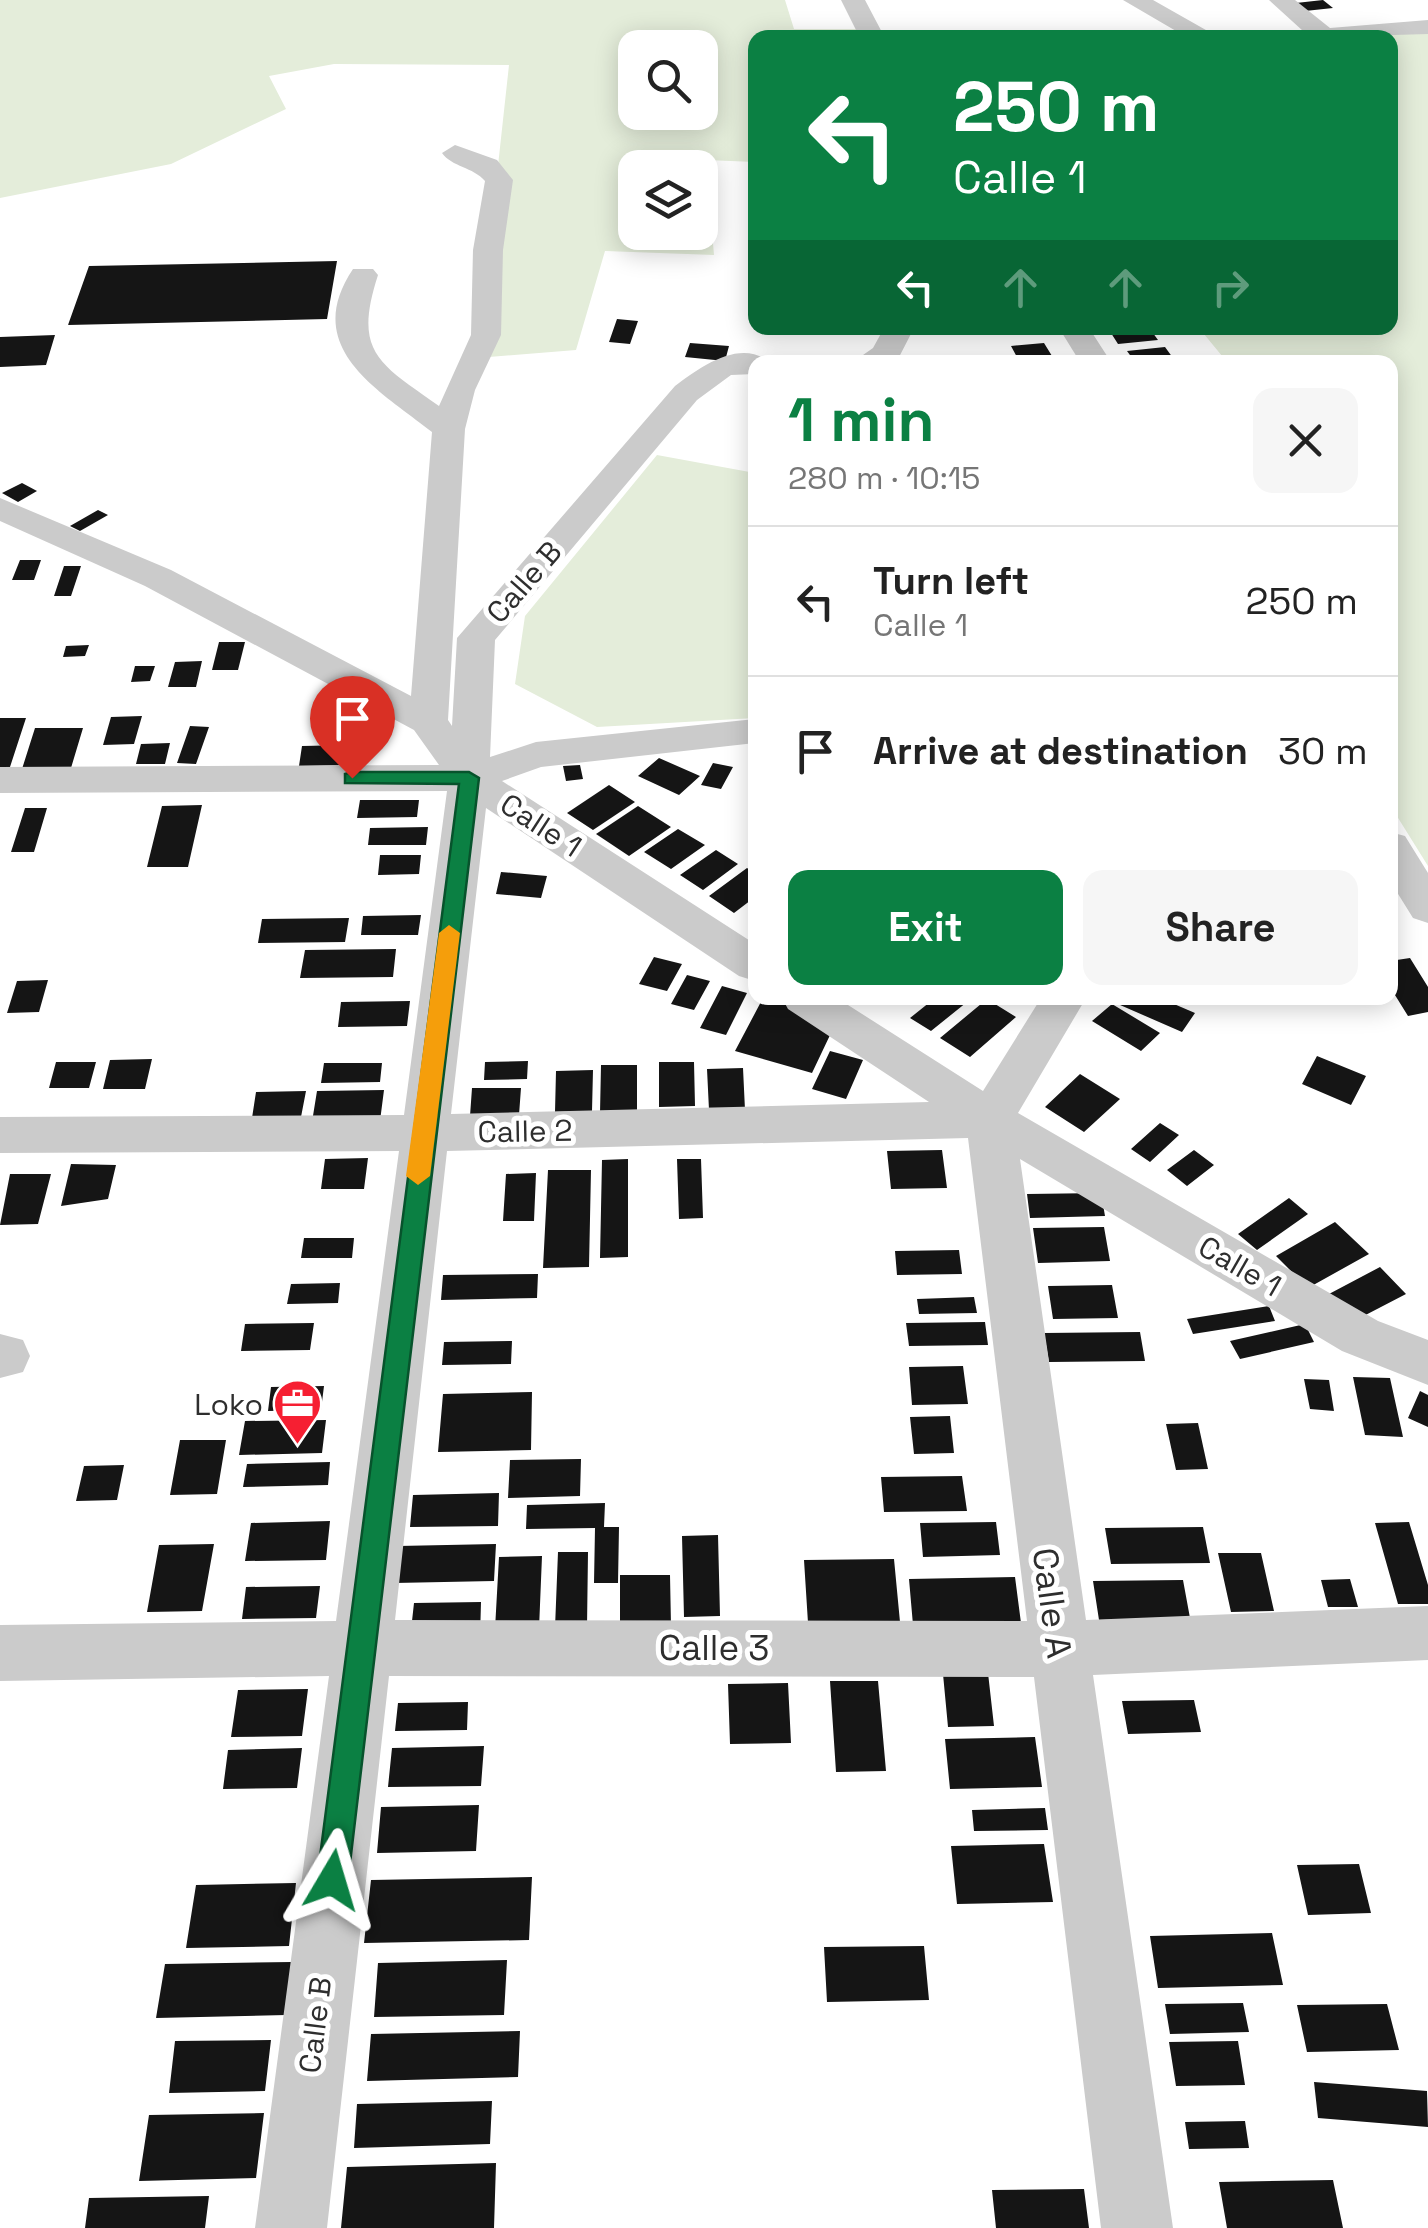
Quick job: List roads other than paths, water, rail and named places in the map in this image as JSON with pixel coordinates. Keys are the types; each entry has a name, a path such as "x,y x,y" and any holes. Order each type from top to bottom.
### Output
{"street":[{"path":"853,0 869,30"},
{"path":"1135,0 1193,30"},
{"path":"1281,0 1307,30"},
{"path":"1386,30 1428,26"},
{"path":"428,722 449,428 459,390 486,335 488,250 500,199 499,180 487,166 455,153"},
{"path":"363,275 350,318 351,340 365,362 449,428"},
{"name":"Calle B","path":"290,2228 469,778 476,638 686,393 739,366"},
{"path":"0,508 158,578 428,722 469,778 536,756 748,732"},
{"name":"Calle 1","path":"0,780 469,778 748,961"},
{"path":"1398,859 1428,908"},
{"name":"Calle 1","path":"815,1005 990,1120 1360,1336 1428,1364"},
{"path":"990,1120 1060,1005"},
{"name":"Calle 2","path":"0,1135 423,1133 990,1120"},
{"name":"Calle A","path":"990,1120 1137,2228"},
{"name":"Calle 3","path":"0,1653 360,1648 1058,1649 1428,1633"}],"place":[{"name":"Loko","path":"298,1446"}]}
